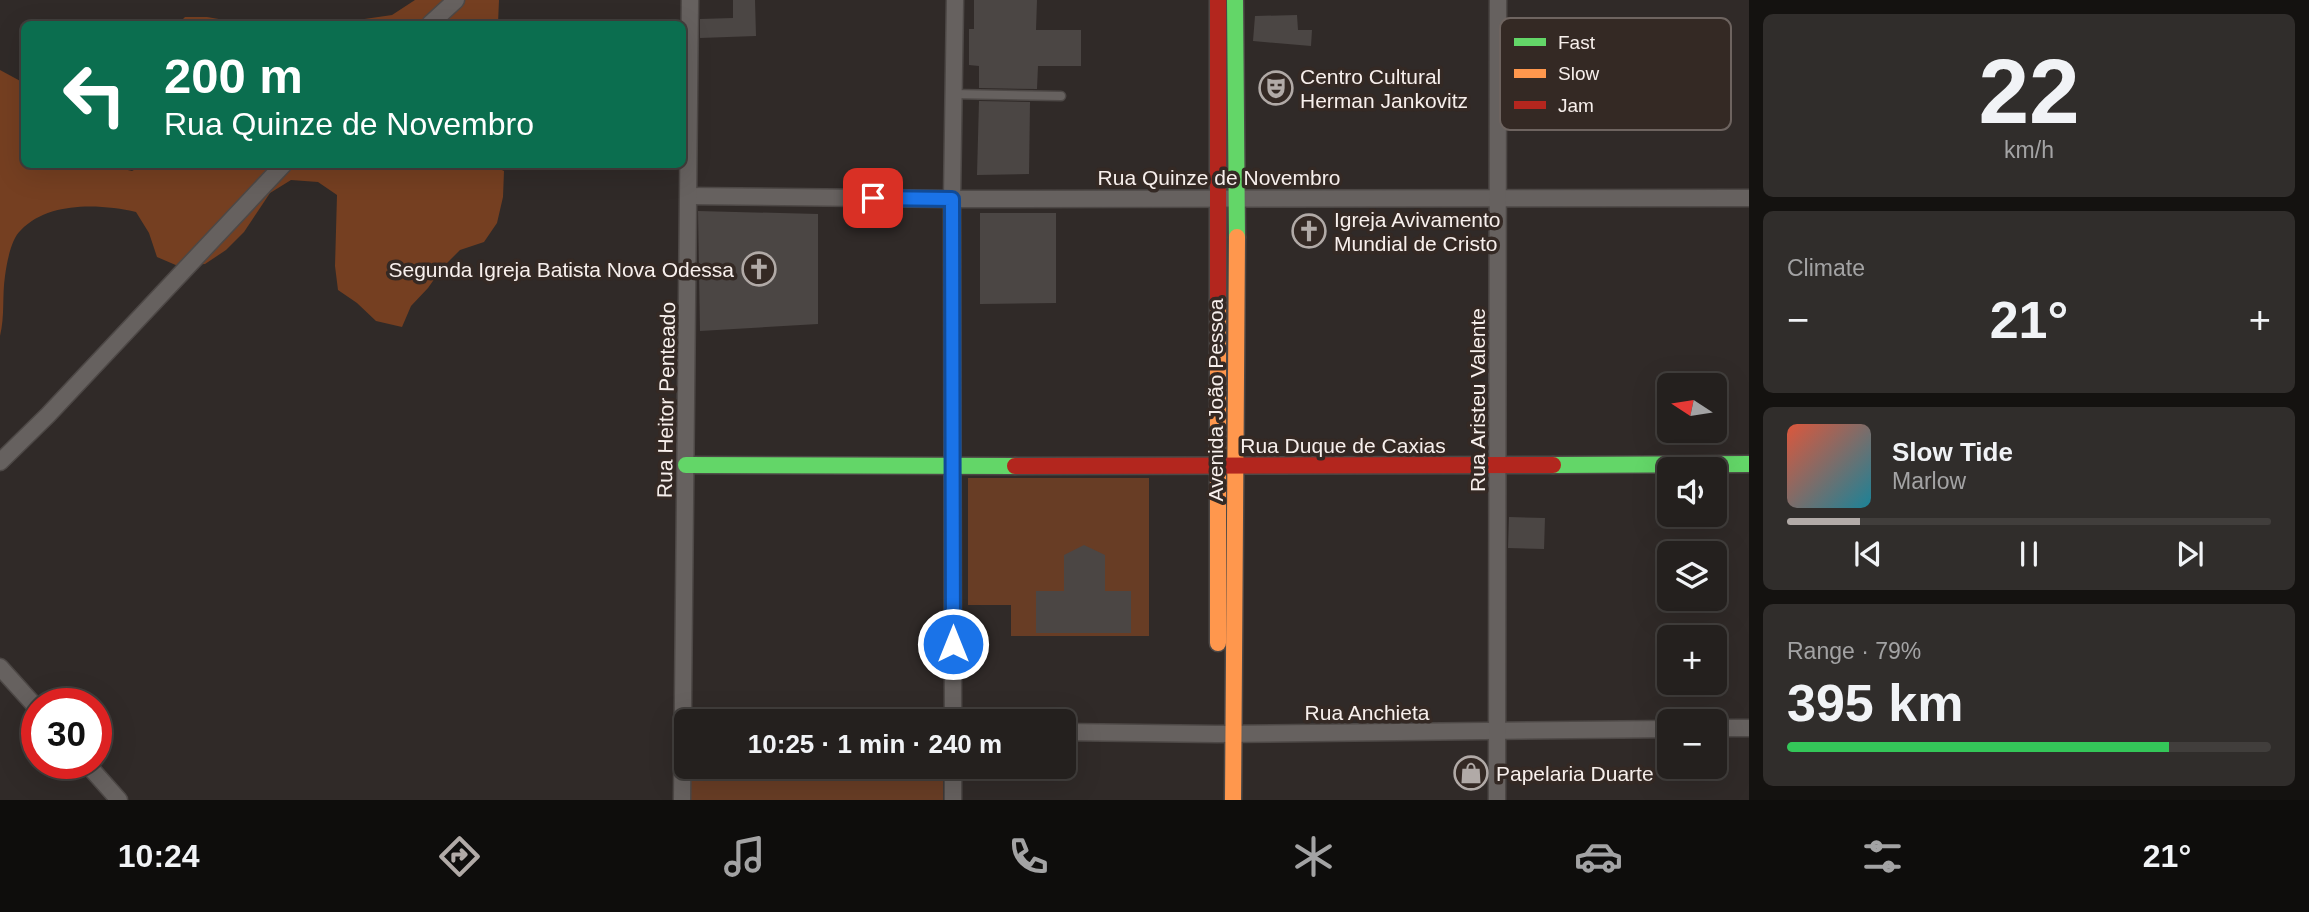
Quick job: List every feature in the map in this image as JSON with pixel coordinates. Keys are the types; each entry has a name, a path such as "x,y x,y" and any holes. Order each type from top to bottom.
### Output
{"main road":[{"name":"Avenida João Pessoa","path":"1218,0 1218,512 1226,591"},
{"name":"Avenida João Pessoa","path":"1233,800 1225,774 1221,734 1226,591 1235,513 1235,0"},
{"path":"1218,63 1235,62"},
{"path":"1218,125 1236,125"},
{"path":"1218,257 1237,257"},
{"path":"1218,329 1236,330"},
{"path":"1218,402 1236,402"},
{"name":"Rua Duque de Caxias","path":"686,465 1235,467 1749,464"},
{"path":"1218,512 1235,513"}],"street":[{"path":"433,21 456,0"},
{"name":"Rua Heitor Penteado","path":"684,709 690,0"},
{"path":"953,709 952,199 955,0"},
{"name":"Rua Aristeu Valente","path":"1497,800 1498,0"},
{"path":"0,461 48,415 280,168"},
{"name":"Rua Quinze de Novembro","path":"689,196 952,199 1749,198"},
{"path":"0,667 21,690"},
{"path":"1727,729 1749,728"},
{"name":"Rua Anchieta","path":"1076,732 1221,734 1657,729"},
{"path":"100,779 119,800"},
{"name":"Rua Heitor Penteado","path":"682,800 683,779"},
{"path":"953,779 953,800"}],"lane":[{"path":"953,94 1061,96"}],"shaded area":[{"path":"415,0 499,0 498,21 351,21 392,15"},
{"path":"185,17 207,17 230,21 181,21"},
{"path":"0,70 21,81 21,168 119,168 132,171 138,168 498,168 504,171 503,197 497,223 484,242 460,250 442,268 411,306 402,327 376,321 338,290 335,266 337,195 318,182 291,180 270,193 244,232 226,250 205,264 178,266 157,257 149,233 136,212 107,207 76,207 46,214 21,230 15,239 5,276 0,336"},
{"path":"968,478 1149,478 1149,636 1011,636 1011,605 968,605"},
{"path":"688,779 943,779 943,800 688,800"}],"building":[{"path":"733,0 755,0 756,36 700,38 700,19 733,18"},
{"path":"974,0 1037,0 1036,30 1081,30 1081,66 1038,66 1037,89 979,88 979,66 969,65 969,29 974,29"},
{"path":"1297,15 1298,30 1312,30 1311,46 1253,41 1255,16"},
{"path":"979,101 1030,102 1029,174 977,175"},
{"name":"Segunda Igreja Batista Nova Odessa","path":"698,211 818,214 818,324 700,331"},
{"path":"980,213 1056,213 1056,303 980,304"},
{"name":"Igreja Avivamento Mundial de Cristo","path":"1294,221 1325,222 1324,241 1294,240"},
{"path":"1509,517 1545,518 1544,549 1508,548"},
{"path":"1084,545 1105,555 1105,591 1131,591 1131,633 1036,633 1036,591 1064,591 1064,555"}],"traffic: fast":[{"path":"1235,0 1237,237"},
{"path":"1553,465 1749,464"},
{"path":"686,465 1015,466"}],"traffic: slow":[{"path":"1233,800 1237,237"},
{"path":"1218,300 1218,643"}],"traffic: jam":[{"path":"1218,0 1218,300"},
{"path":"1015,466 1553,465"}],"place":[{"name":"Centro Cultural Herman Jankovitz","path":"1276,88"},
{"name":"Igreja Avivamento Mundial de Cristo","path":"1309,231"},
{"name":"Segunda Igreja Batista Nova Odessa","path":"759,269"},
{"name":"Papelaria Duarte","path":"1471,773"}],"route":[{"path":"873,198 952,199 953,644"}]}
